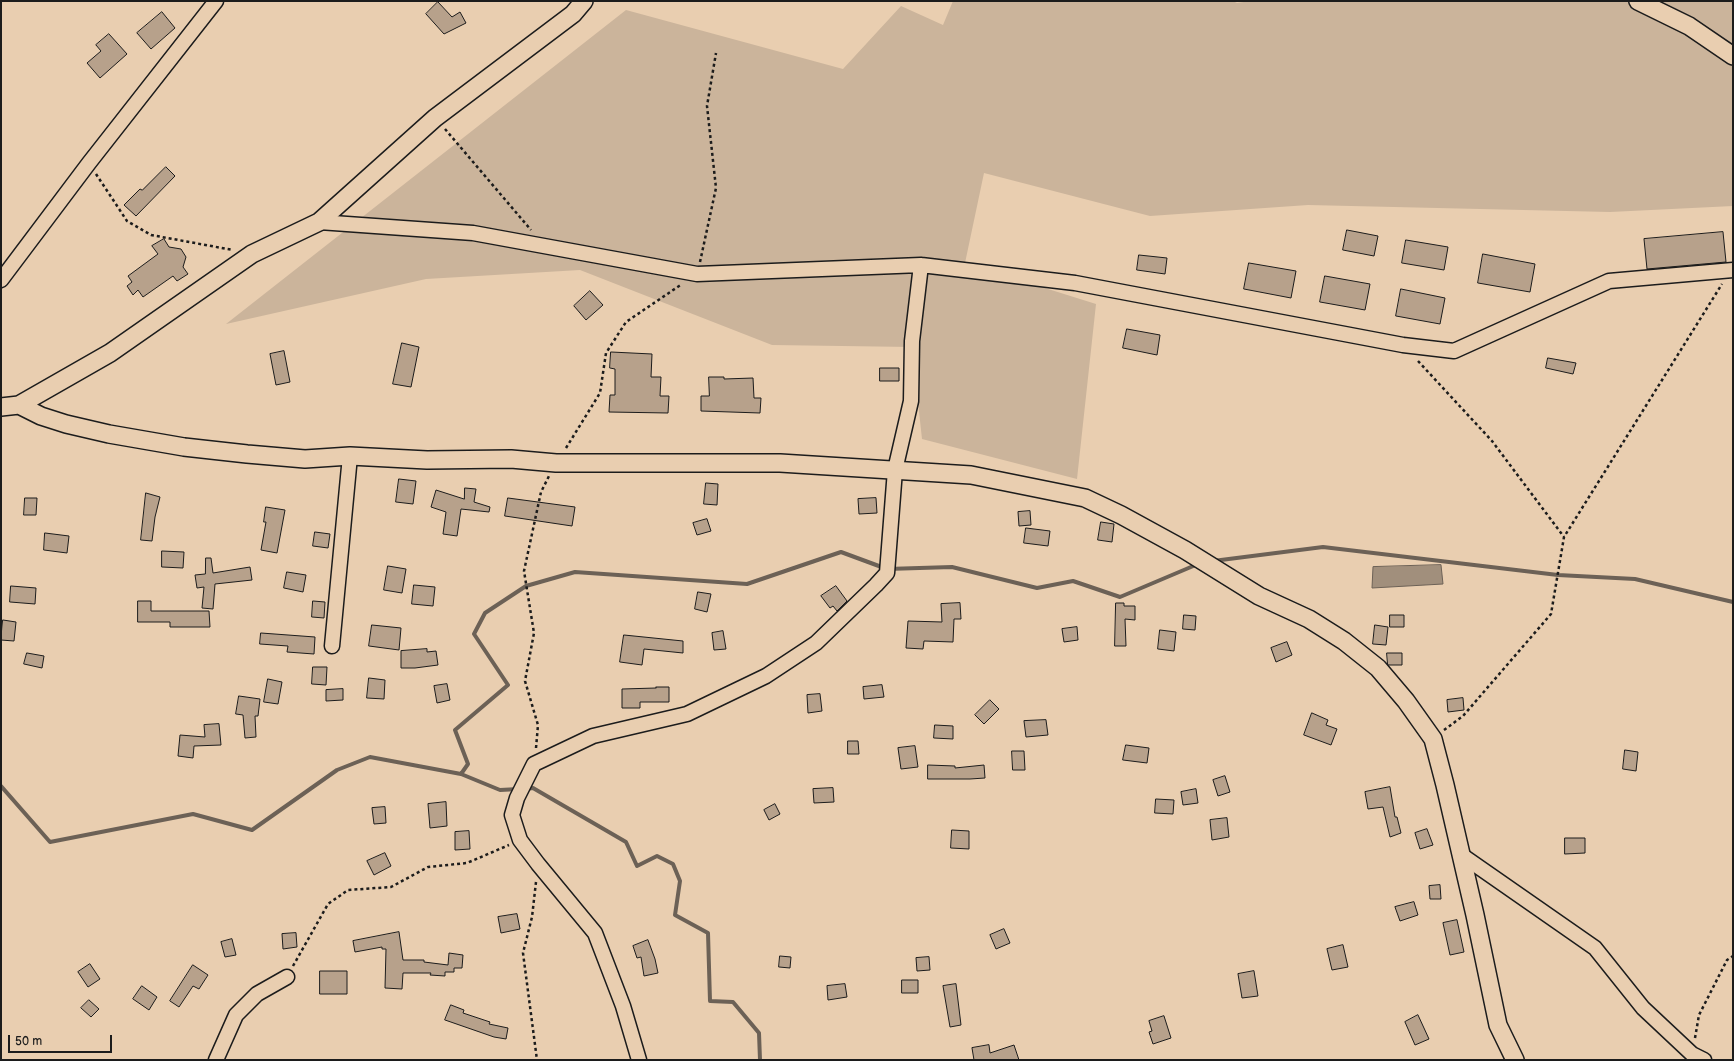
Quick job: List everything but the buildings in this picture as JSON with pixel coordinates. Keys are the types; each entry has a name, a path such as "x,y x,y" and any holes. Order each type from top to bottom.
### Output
{"street":[{"path":"1,280 89,163 216,1"},
{"path":"1,407 19,405 110,353 252,254 319,222 435,118 573,14 584,1"},
{"path":"1638,1 1689,26 1733,56"},
{"path":"319,222 473,233 697,274 921,265 1075,283 1403,345 1454,351 1609,281 1732,271"},
{"path":"639,1060 623,1006 595,933 520,840 512,815 520,792 534,764 593,736 687,714 766,676 816,643 887,573 895,470 911,401 912,341 921,265"},
{"path":"19,405 41,416 66,424 109,434 184,448 305,459 350,456 427,460 511,459 556,463 780,463 971,475 1085,498 1121,515 1185,550 1259,596 1310,619 1344,641 1378,668 1406,701 1433,739 1475,915 1498,1025 1515,1060"},
{"path":"332,646 350,456"},
{"path":"1460,854 1595,948 1643,1008 1698,1057"},
{"path":"216,1060 236,1015 257,994 287,977"}],"path":[{"path":"435,118 544,246"},
{"path":"89,163 127,221 151,235 252,254"},
{"path":"1433,739 1463,716 1552,614 1564,537 1732,271"},
{"path":"1403,345 1492,441 1564,537"},
{"path":"534,764 538,725 525,681 534,633 524,571 541,492 556,463"},
{"path":"287,977 328,904 348,890 392,887 428,867 467,863 520,840"},
{"path":"537,1060 523,953 532,917 538,864"},
{"path":"1698,1057 1699,1015 1727,960 1733,956"}],"shaded area":[{"path":"953,1 1233,1 1237,3 1250,1 1733,1 1733,206 1610,212 1308,205 1150,216 984,173 965,263 1096,304 1077,479 922,439 912,347 772,345 580,270 426,279 226,324 626,10 843,69 901,6 943,25"},
{"path":"1441,565 1443,584 1372,588 1373,567"}],"waterway":[{"path":"1213,561 1323,547 1558,575 1635,579 1733,602"},
{"path":"461,774 468,764 455,730 508,685 474,634 485,613 526,586 575,572 747,584 841,552 887,569 952,567 1037,588 1073,581 1120,597 1198,564"},
{"path":"1,786 50,842 193,814 252,830 337,770 370,757 461,774 500,790 519,789"},
{"path":"526,789 533,788 626,842 637,866 657,856 673,864 680,881 675,915 708,933 710,1001 733,1002 759,1033 760,1060"}]}
